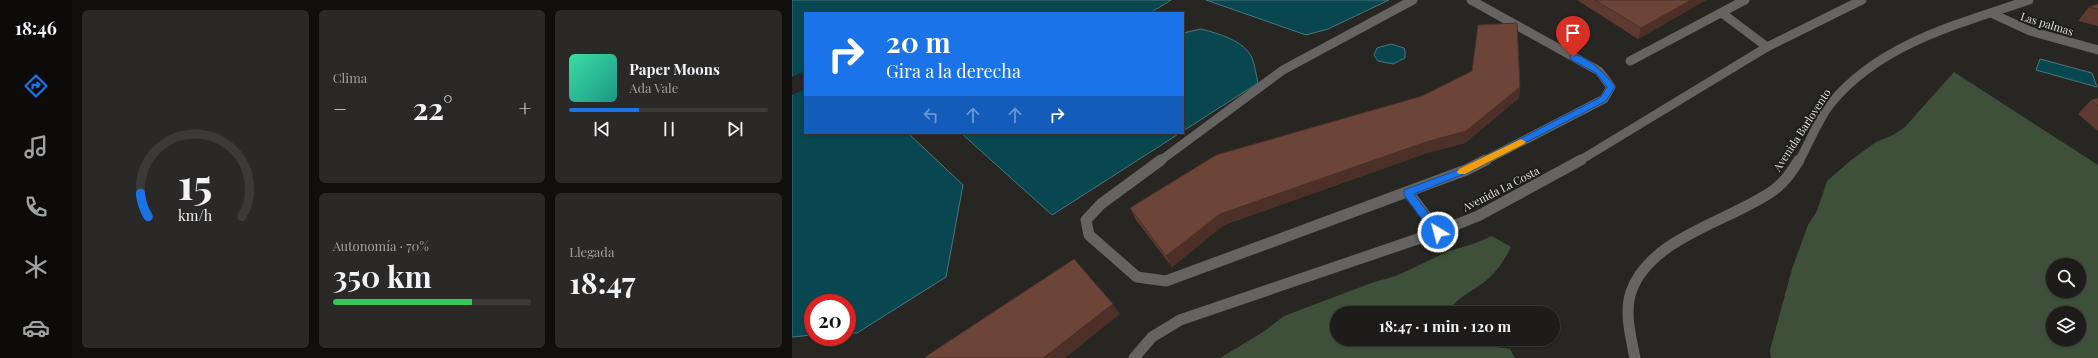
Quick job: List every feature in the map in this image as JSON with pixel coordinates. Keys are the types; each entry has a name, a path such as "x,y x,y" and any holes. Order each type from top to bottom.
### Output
{"street":[{"path":"1413,0 1283,70 1100,204 1086,220 1089,235 1137,277 1166,281 1466,170 1604,99 1611,87 1599,71 1472,0"},
{"path":"1630,61 1745,0"},
{"name":"Avenida La Costa","path":"1134,358 1152,337 1180,320 1438,232 1478,216 1529,190 1618,139 1767,47 1862,0"},
{"name":"Avenida Barlovento","path":"1635,358 1628,319 1630,297 1638,277 1650,261 1666,248 1753,205 1777,188 1794,167 1830,105 1846,85 1866,68 1888,53 1913,41 2029,0"},
{"path":"1722,12 1767,47"},
{"name":"Las palmas","path":"1991,14 2011,25 2034,33 2098,50"},
{"path":"1408,192 1438,232"}],"green space":[{"path":"1954,72 2098,165 2098,358 1771,358 1770,350 1792,269 1808,225 1817,211 1827,181 1850,161 1876,142 1893,135 1905,127"},
{"path":"1492,236 1511,247 1498,268 1484,283 1461,298 1452,306 1330,306 1330,346 1491,346 1510,349 1515,358 1220,358 1263,332 1284,316 1374,282 1396,276 1449,251 1473,244"}],"water":[{"path":"792,0 1171,0 1152,12 804,12 804,134 909,134 963,185 946,277 857,333 856,294 804,294 804,336 792,337"},
{"path":"1206,0 1389,0 1328,29 1306,35"},
{"path":"1201,29 1237,42 1252,58 1258,83 1184,130 1184,33"},
{"path":"1391,44 1404,48 1405,58 1393,64 1378,61 1374,55 1377,48"},
{"path":"2040,59 2092,73 2097,87 2036,70"},
{"path":"962,134 1178,134 1052,215"}],"pier":[{"path":"804,71 804,89 792,95 792,77"}],"building":[{"path":"1595,0 1691,0 1641,28"},
{"path":"2098,4 2098,9 2089,7"},
{"path":"1517,23 1520,87 1466,131 1426,142 1220,214 1166,256 1130,208 1216,155 1422,96 1472,71 1478,25"},
{"path":"2098,98 2098,106 2091,100"},
{"path":"1074,259 1113,304 1043,358 925,358 928,355"}],"slow traffic":[{"path":"1462,172 1521,142"}],"route":[{"path":"1438,232 1408,192 1466,170 1604,99 1611,87 1599,71 1573,57"}]}
